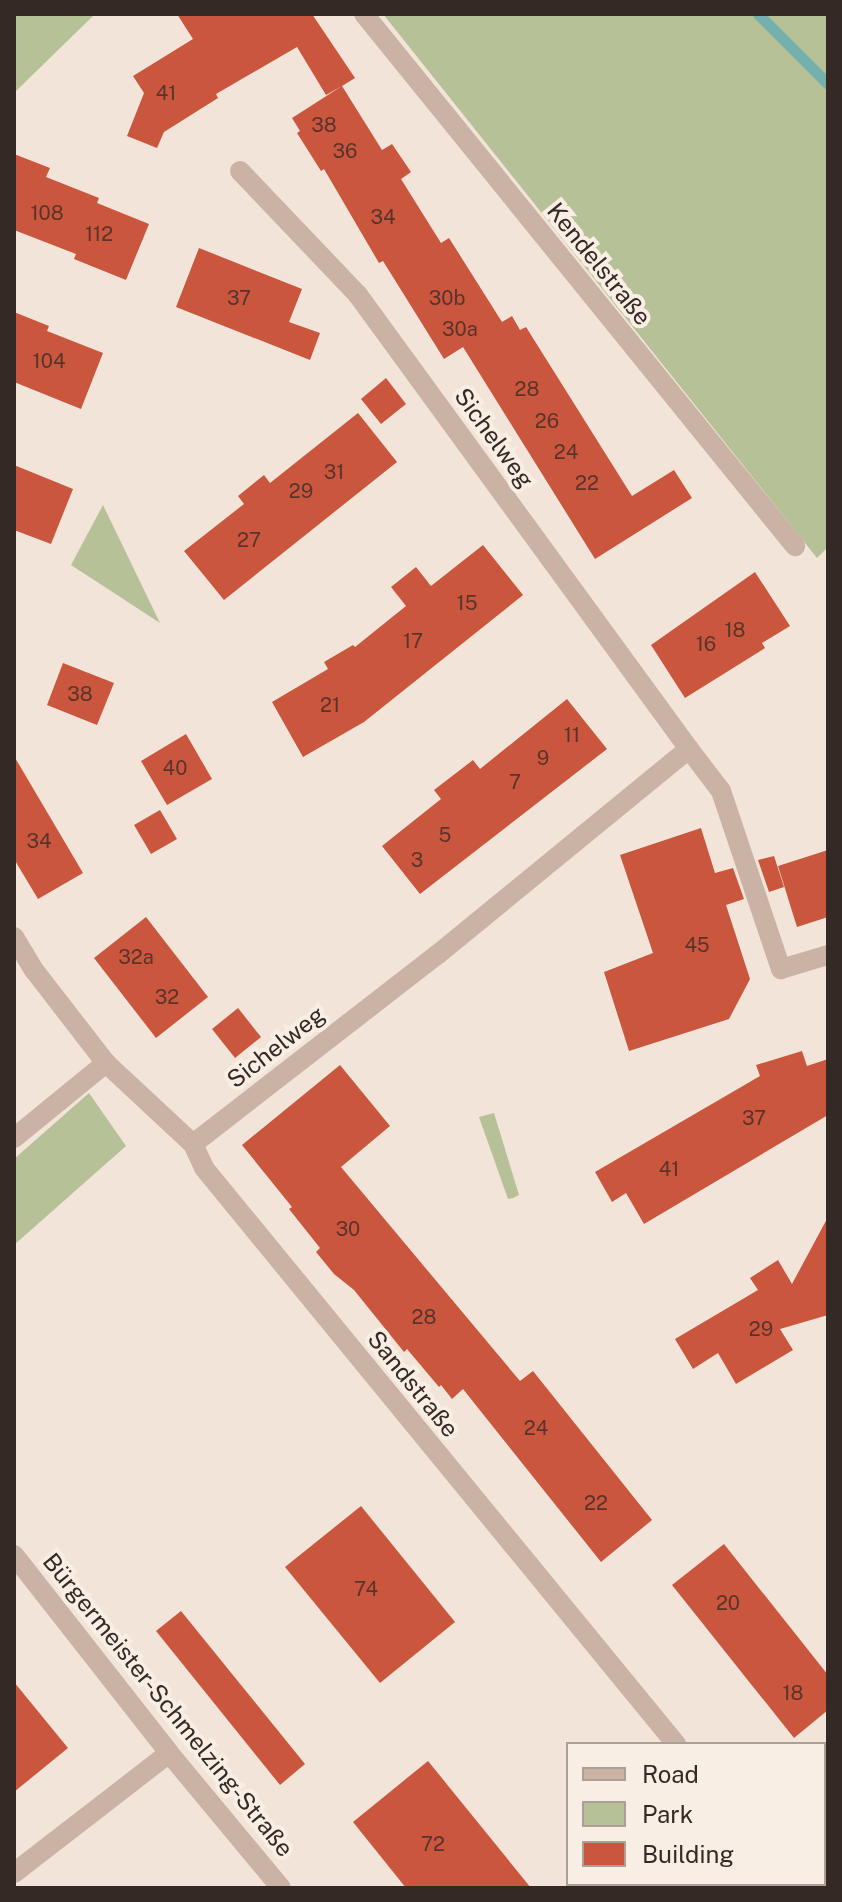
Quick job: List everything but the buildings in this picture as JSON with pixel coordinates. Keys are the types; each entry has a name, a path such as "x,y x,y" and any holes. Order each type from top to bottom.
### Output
{"street":[{"name":"Kendelstraße","path":"364,14 795,546"},
{"name":"Sichelweg","path":"240,171 358,295 721,791 781,969 828,955"},
{"name":"Sichelweg","path":"193,1144 437,955 689,749"},
{"name":"Sandstraße","path":"14,937 34,970 106,1063 193,1144 204,1168 674,1742"},
{"path":"14,1138 106,1063"},
{"name":"Bürgermeister-Schmelzing-Straße","path":"14,1555 169,1753 281,1888"},
{"path":"14,1873 169,1753"}],"green space":[{"path":"14,14 95,14 14,93"},
{"path":"383,14 828,14 828,547 817,558"},
{"path":"103,505 160,623 71,565"},
{"path":"89,1093 126,1146 14,1245 14,1159"},
{"path":"494,1113 519,1195 508,1199 479,1117"}],"waterway":[{"path":"758,14 828,84"}]}
